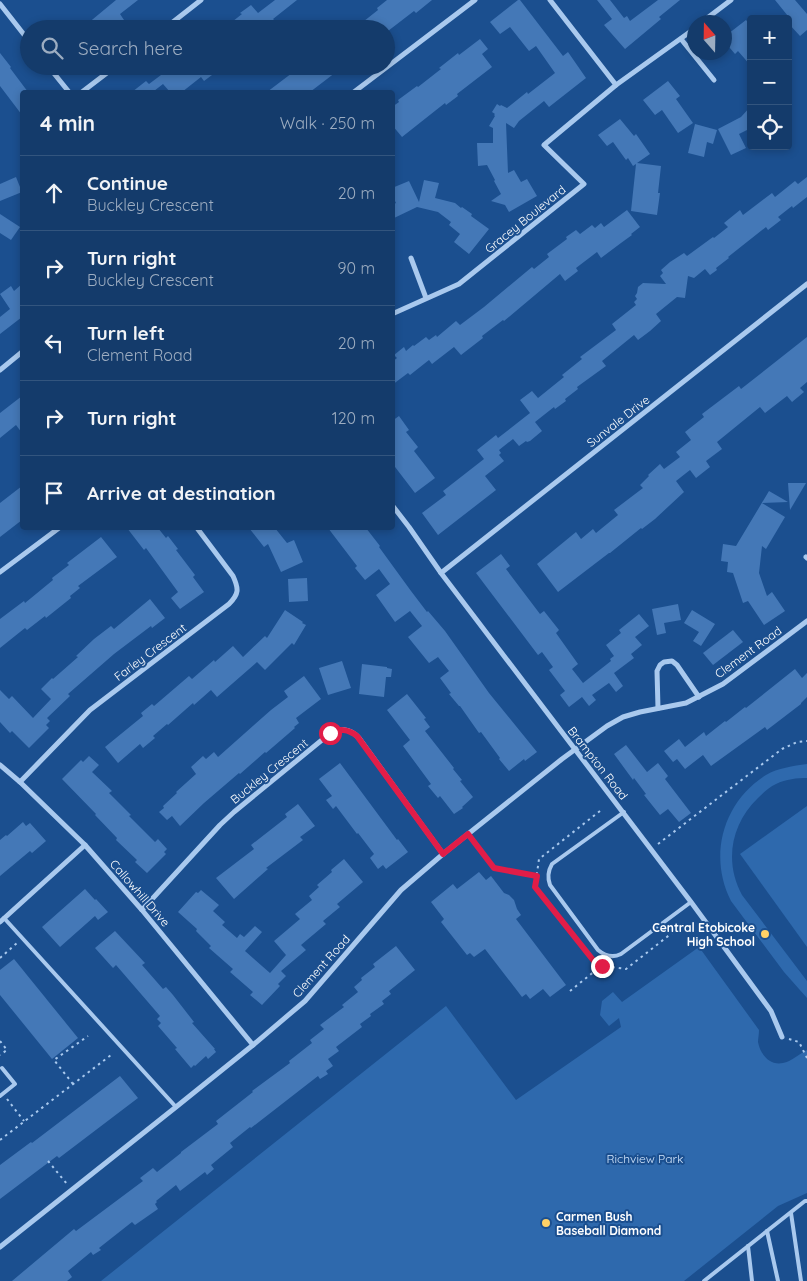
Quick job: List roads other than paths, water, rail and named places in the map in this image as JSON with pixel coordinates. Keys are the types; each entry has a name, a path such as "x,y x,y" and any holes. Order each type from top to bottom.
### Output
{"street":[{"path":"175,20 201,0"},
{"path":"395,61 474,0"},
{"path":"550,0 616,85"},
{"path":"711,15 731,0"},
{"path":"0,4 20,30"},
{"name":"Gracey Boulevard","path":"395,313 459,284 584,184 544,144 616,85 687,34"},
{"path":"681,39 714,80"},
{"path":"55,75 67,90"},
{"path":"85,90 104,75"},
{"path":"357,90 376,75"},
{"path":"411,258 426,298"},
{"name":"Sunvale Drive","path":"441,573 807,284"},
{"path":"0,370 20,354"},
{"name":"Brampton Road","path":"395,509 441,573 624,812 771,1011 782,1037"},
{"path":"0,572 56,530"},
{"name":"Farley Crescent","path":"20,782 90,710 236,597 237,583 198,530"},
{"name":"Clement Road","path":"0,1247 253,1045 305,1001 401,890 443,854 575,749 606,726 623,717 679,705 723,684 807,621"},
{"path":"658,708 657,672 659,666 664,662 672,661 677,665 699,697"},
{"name":"Buckley Crescent","path":"142,910 234,812 330,733 339,730 349,731 357,736 443,854"},
{"name":"Callowhill Drive","path":"0,765 85,845 142,910 253,1045"},
{"path":"2,920 85,845"}],"lane":[{"path":"624,812 552,864 548,872 552,888 598,950 605,955 622,954 691,902"},
{"path":"2,920 22,939 176,1107"},
{"path":"2,1068 15,1084 2,1095"},
{"path":"704,1281 807,1201"},
{"path":"791,1212 801,1281"},
{"path":"767,1231 778,1281"},
{"path":"748,1246 752,1281"}],"place":[{"name":"Central Etobicoke High School","path":"765,934"},
{"name":"Carmen Bush Baseball Diamond","path":"546,1223"}],"park label":[{"name":"Richview Park","path":"645,1158"}]}
